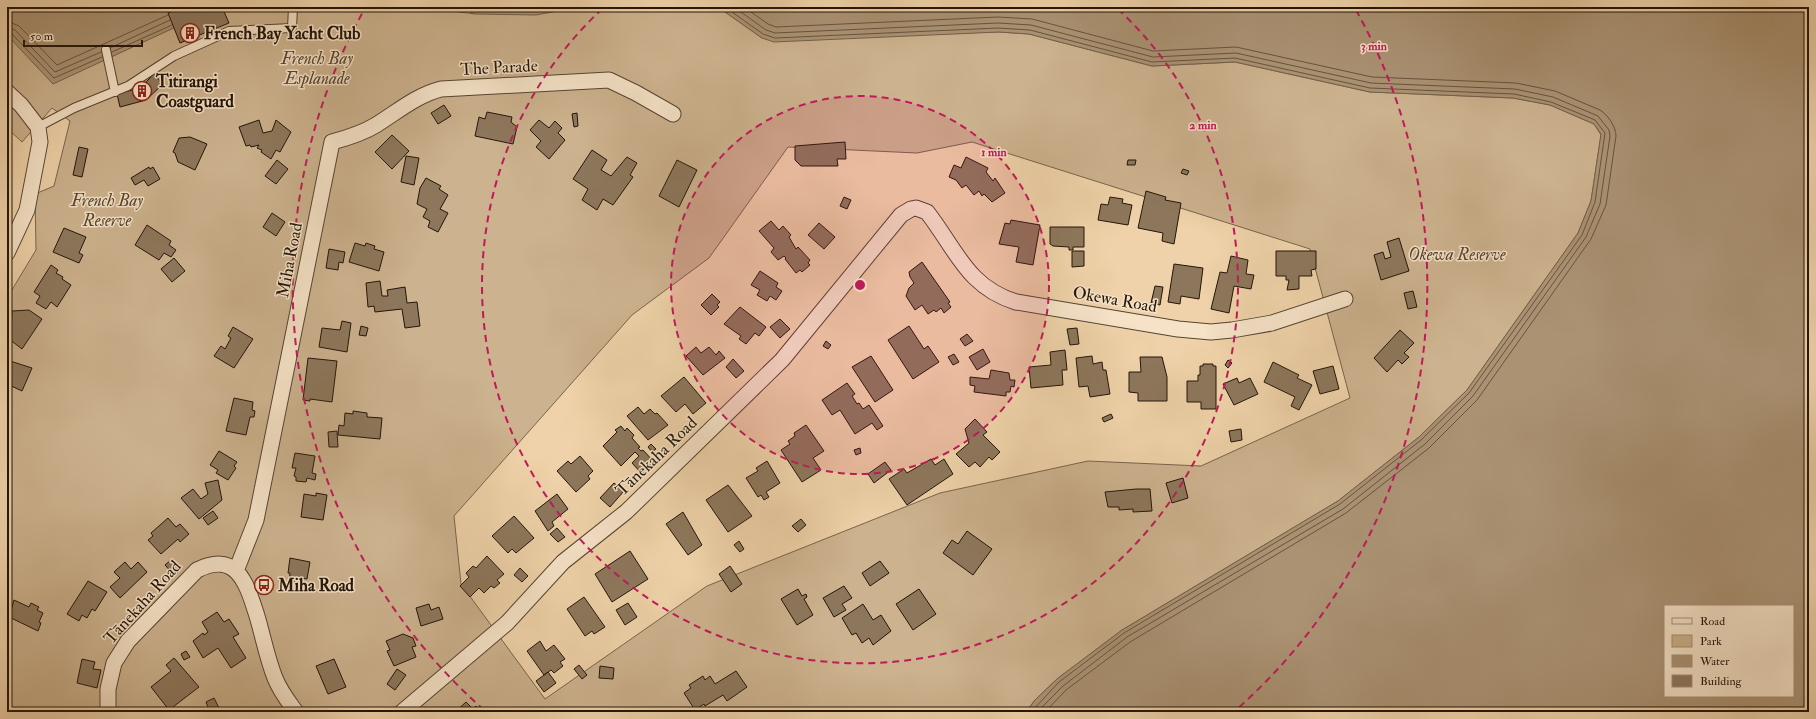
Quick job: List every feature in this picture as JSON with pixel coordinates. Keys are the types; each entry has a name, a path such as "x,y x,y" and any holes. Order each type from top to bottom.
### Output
{"street":[{"name":"The Parade","path":"332,142 374,126 421,96 441,89 609,80 673,114"},
{"path":"7,92 21,105 38,127 40,142 27,210 7,253"},
{"name":"Miha Road","path":"236,571 256,520 332,142"},
{"name":"Tānekaha Road","path":"402,712 507,623 563,562 626,512 777,365 808,330 901,215 911,209 916,208"},
{"name":"Okewa Road","path":"916,208 927,212 970,274 991,291 1016,302 1178,329 1211,332 1272,323 1345,299"},
{"name":"Tānekaha Road","path":"108,712 108,689 114,663 128,641 197,570 211,564 220,564 228,566 236,571"},
{"path":"236,571 247,585 275,678 284,696 296,712"}],"lane":[{"path":"38,127 74,108 128,86 174,56 229,31 292,28 293,7"},
{"path":"106,50 115,92"}],"green space":[{"path":"7,7 422,7 475,14 476,7 718,7 762,38 999,32 1029,34 1152,66 1235,62 1370,92 1513,98 1550,105 1594,124 1601,135 1591,201 1578,233 1467,390 1419,437 1338,501 1122,630 1057,679 1035,700 1026,712 7,712 7,298 36,250 35,194 54,186 70,121 52,108 22,142 7,128","holes":["972,142 1310,249 1350,398 1201,466 1088,461 940,493 707,586 545,699 461,584 454,516 632,315 709,258 788,147 917,153"]}],"water":[{"path":"7,7 234,7 191,20 53,84 7,35"},
{"path":"457,7 579,7 536,15 475,14"},
{"path":"718,7 1809,7 1809,712 1026,712 1035,700 1057,679 1122,630 1338,501 1419,437 1467,390 1578,233 1591,201 1601,134 1594,124 1550,105 1513,98 1370,92 1235,62 1152,66 1029,34 999,32 774,42 762,38"}],"building":[{"name":"French Bay Yacht Club","path":"183,7 213,7 214,10 222,7 229,23 180,43 168,13"},
{"name":"Titirangi Coastguard","path":"154,74 163,84 146,100 120,107 117,94 140,88"},
{"path":"444,105 451,116 438,124 431,113"},
{"path":"487,112 512,117 511,122 517,127 513,144 475,136 479,117 485,119"},
{"path":"577,113 578,126 574,127 572,114"},
{"path":"259,120 263,133 272,131 276,120 291,132 280,152 276,150 271,159 261,152 262,150 257,148 259,145 251,147 250,145 246,146 239,127"},
{"path":"539,120 549,128 555,121 562,128 558,133 565,140 549,159 536,147 541,141 530,130"},
{"path":"392,135 409,151 392,169 375,152"},
{"path":"190,137 207,144 195,170 178,162 175,153 173,152 179,138"},
{"path":"845,142 846,159 837,159 838,166 801,166 795,160 795,146"},
{"path":"79,147 88,149 82,177 73,175"},
{"path":"592,150 607,160 601,170 611,176 627,157 637,163 630,175 633,177 613,205 603,199 597,210 582,200 588,189 573,179"},
{"path":"406,156 419,158 414,185 401,182"},
{"path":"966,157 988,168 986,172 993,181 995,178 1005,193 992,202 984,194 982,196 979,191 974,195 966,185 962,188 956,180 949,177 954,165 961,168"},
{"path":"277,160 288,169 276,184 265,176"},
{"path":"677,160 697,170 679,207 659,196"},
{"path":"1128,160 1136,160 1135,165 1127,165"},
{"path":"149,167 150,169 153,167 160,179 148,186 144,180 135,185 131,178"},
{"path":"1183,169 1189,171 1187,175 1181,173"},
{"path":"426,178 441,186 439,189 448,195 440,209 448,213 438,232 428,227 430,221 423,217 427,209 417,204 420,188"},
{"path":"1146,191 1166,197 1165,200 1181,203 1174,244 1162,241 1163,233 1138,228"},
{"path":"844,197 851,200 847,209 840,206"},
{"path":"1110,197 1123,199 1122,203 1132,205 1128,225 1098,220 1101,204 1108,205"},
{"path":"272,213 285,222 276,236 263,227"},
{"path":"1011,220 1040,225 1033,265 1016,262 1019,247 999,244 1005,223 1010,224"},
{"path":"771,221 779,230 783,226 791,235 789,237 796,249 798,247 810,260 808,263 810,265 802,272 800,270 796,273 784,256 778,260 771,252 774,248 759,231"},
{"path":"819,223 835,237 824,249 808,235"},
{"path":"147,225 171,241 169,245 176,250 171,257 164,253 159,260 135,245"},
{"path":"1050,227 1084,227 1084,247 1073,247 1073,250 1069,250 1069,247 1053,246 1050,244"},
{"path":"64,228 86,237 79,253 83,255 79,263 53,252"},
{"path":"1399,238 1409,271 1381,280 1374,255 1383,252 1385,259 1391,257 1387,242"},
{"path":"355,243 365,246 366,243 375,246 374,249 384,252 379,271 349,262"},
{"path":"329,249 345,252 343,263 339,262 338,270 326,268"},
{"path":"1072,251 1084,251 1084,266 1072,267"},
{"path":"1276,251 1316,251 1316,269 1311,270 1312,276 1299,276 1299,289 1287,290 1289,280 1286,280 1286,276 1276,276"},
{"path":"1231,256 1248,260 1246,274 1254,275 1251,289 1234,286 1229,313 1211,309 1220,272 1227,273"},
{"path":"174,258 185,271 172,282 161,269"},
{"path":"922,262 950,302 948,303 951,307 944,313 941,308 936,312 934,310 928,314 922,305 915,310 906,296 909,288 914,283 909,272"},
{"path":"1174,264 1203,268 1199,299 1181,296 1180,304 1168,302"},
{"path":"51,265 58,270 56,273 63,277 62,279 71,285 57,307 51,302 46,309 36,303 40,296 34,292"},
{"path":"760,271 778,283 776,287 782,291 776,300 770,296 767,301 757,295 760,290 751,285"},
{"path":"380,281 382,296 388,296 387,290 405,287 407,303 417,302 420,326 405,328 402,309 375,312 374,306 368,307 366,283"},
{"path":"1155,286 1163,287 1160,305 1151,303"},
{"path":"1413,291 1417,307 1408,309 1404,293"},
{"path":"712,294 720,302 717,305 719,307 711,315 701,305"},
{"path":"740,307 766,327 759,336 755,333 746,344 739,339 741,336 724,324"},
{"path":"29,310 42,319 22,349 9,339 11,335 12,311"},
{"path":"780,319 790,329 780,338 770,327"},
{"path":"342,321 351,323 347,352 319,347 322,328 340,330"},
{"path":"361,326 368,328 366,336 359,335"},
{"path":"909,326 924,349 928,346 939,362 913,379 888,340"},
{"path":"233,327 253,339 234,368 214,356 221,346 225,349 231,338 228,336"},
{"path":"1077,328 1079,344 1070,345 1067,329"},
{"path":"1400,330 1414,343 1404,353 1409,357 1402,364 1398,360 1387,372 1374,358"},
{"path":"967,334 973,341 965,346 960,339"},
{"path":"826,341 831,345 828,349 823,346"},
{"path":"696,347 701,353 709,347 716,355 719,351 725,358 703,375 686,356"},
{"path":"983,349 990,362 977,370 969,357"},
{"path":"1065,350 1067,370 1062,370 1063,385 1031,388 1029,367 1051,365 1050,352"},
{"path":"954,354 959,362 953,365 948,357"},
{"path":"871,356 893,390 875,402 852,367"},
{"path":"1092,356 1093,364 1102,362 1103,370 1106,370 1110,394 1090,397 1088,386 1079,387 1076,358"},
{"path":"1140,357 1162,357 1167,377 1167,401 1138,401 1138,393 1129,392 1129,372 1141,372"},
{"path":"308,358 337,361 332,402 310,399 310,401 303,400"},
{"path":"733,359 744,371 736,378 726,367"},
{"path":"7,360 32,368 22,391 7,384"},
{"path":"1228,360 1232,363 1228,368 1225,365"},
{"path":"1273,362 1299,375 1297,378 1312,385 1299,410 1291,406 1295,397 1264,382"},
{"path":"1203,364 1213,364 1213,366 1216,366 1216,409 1201,409 1201,402 1187,402 1187,381 1198,381 1200,366 1203,366"},
{"path":"1333,366 1339,389 1320,394 1313,371"},
{"path":"991,370 1009,373 1010,380 1015,380 1014,387 1011,386 1010,392 1006,392 1006,396 974,392 975,386 970,385 970,377 989,379"},
{"path":"684,377 706,403 693,414 685,404 676,412 661,396"},
{"path":"1237,378 1239,383 1250,378 1258,394 1234,405 1223,384"},
{"path":"847,383 855,394 852,396 857,404 859,403 863,409 869,405 883,426 877,430 872,423 855,434 840,410 832,415 822,400"},
{"path":"234,398 253,402 252,410 255,411 254,417 250,417 246,435 226,431"},
{"path":"638,407 644,414 650,409 655,414 657,413 668,425 648,440 627,416"},
{"path":"353,411 367,413 367,417 382,418 380,439 338,435 339,425 344,426 345,413 353,414"},
{"path":"1111,414 1113,418 1104,422 1102,418"},
{"path":"975,419 987,432 983,435 1000,452 992,460 989,457 980,467 975,462 969,467 956,454 969,443 965,429"},
{"path":"806,425 824,451 813,458 821,470 802,482 781,450 790,444 788,441 795,436 794,433"},
{"path":"621,426 625,431 627,428 634,435 632,438 640,447 638,448 641,451 643,450 655,463 642,474 632,463 639,456 635,452 621,466 603,446 617,432 615,430"},
{"path":"1241,429 1242,440 1231,442 1229,431"},
{"path":"337,431 338,447 329,447 328,432"},
{"path":"651,444 656,449 652,452 648,447"},
{"path":"860,448 861,453 856,455 854,450"},
{"path":"219,451 237,462 234,466 236,468 228,480 216,473 218,470 210,465"},
{"path":"295,453 315,456 312,473 316,474 315,480 307,478 306,482 296,481 296,477 294,476 296,468 292,468"},
{"path":"580,456 593,471 588,476 590,479 576,492 557,471 568,461 571,464"},
{"path":"931,459 935,465 944,459 953,474 907,505 889,479 904,469 907,473"},
{"path":"767,461 780,483 766,492 769,497 764,500 761,495 758,497 746,478 758,471 756,468"},
{"path":"885,462 891,470 874,483 868,474"},
{"path":"1183,478 1188,498 1172,503 1166,483"},
{"path":"218,480 222,500 199,519 181,498 193,489 201,499 208,494 205,483"},
{"path":"614,483 624,491 610,507 600,498"},
{"path":"728,485 752,516 728,532 706,500"},
{"path":"1150,489 1152,511 1133,512 1133,509 1119,510 1119,507 1108,507 1105,492"},
{"path":"316,493 327,495 323,520 301,517 304,494 316,496"},
{"path":"557,494 568,509 552,522 554,526 548,531 535,511"},
{"path":"213,511 218,518 208,525 203,518"},
{"path":"683,512 702,545 688,555 666,524"},
{"path":"514,516 534,538 516,553 512,549 508,553 492,536"},
{"path":"168,518 176,527 180,524 189,534 180,542 178,539 161,554 148,540 153,536 151,533"},
{"path":"801,519 806,525 798,532 792,526"},
{"path":"557,528 565,537 558,542 550,534"},
{"path":"967,531 992,549 973,575 943,553 952,540 958,544"},
{"path":"739,541 744,549 740,552 734,545"},
{"path":"630,551 648,579 612,602 595,574"},
{"path":"487,556 504,574 497,580 500,583 494,588 491,586 484,593 479,588 470,597 460,586 469,577 466,573 473,566 476,568"},
{"path":"290,558 310,562 307,579 300,578 299,584 289,583 290,573 288,573"},
{"path":"171,560 180,570 174,575 165,565"},
{"path":"880,561 889,573 870,586 862,573"},
{"path":"125,562 131,569 138,562 147,572 120,598 110,587 120,578 114,572"},
{"path":"730,566 742,584 731,592 719,574"},
{"path":"520,568 528,576 522,582 514,575"},
{"path":"88,581 107,592 95,611 92,609 87,618 82,615 79,621 67,614"},
{"path":"844,586 852,598 842,604 846,610 834,617 823,598"},
{"path":"798,589 802,596 806,594 807,597 804,599 813,615 797,625 781,599"},
{"path":"919,589 936,614 913,630 896,604"},
{"path":"584,597 605,627 594,634 592,631 585,636 567,609"},
{"path":"14,600 29,607 31,603 39,607 37,610 43,613 39,622 41,623 38,631 9,617"},
{"path":"628,603 637,617 625,625 616,610"},
{"path":"429,604 431,610 439,607 443,619 421,626 416,608"},
{"path":"863,604 873,620 881,615 891,631 873,645 869,638 862,643 856,633 852,635 842,618"},
{"path":"217,612 224,622 229,619 239,634 233,637 246,658 231,668 218,648 203,658 193,641 203,633 204,635 208,632 202,622"},
{"path":"403,634 413,638 416,646 412,647 416,657 394,666 387,651 390,650 386,641"},
{"path":"540,641 546,651 554,645 565,659 560,662 563,666 554,673 551,670 544,675 527,651"},
{"path":"186,651 190,657 184,660 181,654"},
{"path":"174,658 199,687 169,710 151,687 171,671 166,665"},
{"path":"82,659 95,662 93,669 101,670 97,688 77,683"},
{"path":"334,659 346,687 328,694 316,666"},
{"path":"579,665 587,675 582,679 574,669"},
{"path":"600,666 614,668 613,679 599,678"},
{"path":"397,669 406,675 395,690 387,684"},
{"path":"736,671 747,687 727,701 723,695 695,710 684,693 691,688 689,685 703,676 705,680 710,676 715,684"},
{"path":"548,672 556,683 544,692 536,681"},
{"path":"214,698 221,712 210,712 206,702"},
{"path":"466,702 473,709 476,706 481,712 455,712"}],"place":[{"name":"French Bay Yacht Club","path":"190,33"},
{"name":"Titirangi Coastguard","path":"142,91"},
{"name":"Miha Road","path":"264,585"}],"park label":[{"name":"French Bay Esplanade","path":"317,68"},
{"name":"French Bay Reserve","path":"107,210"},
{"name":"Okewa Reserve","path":"1457,254"}]}
